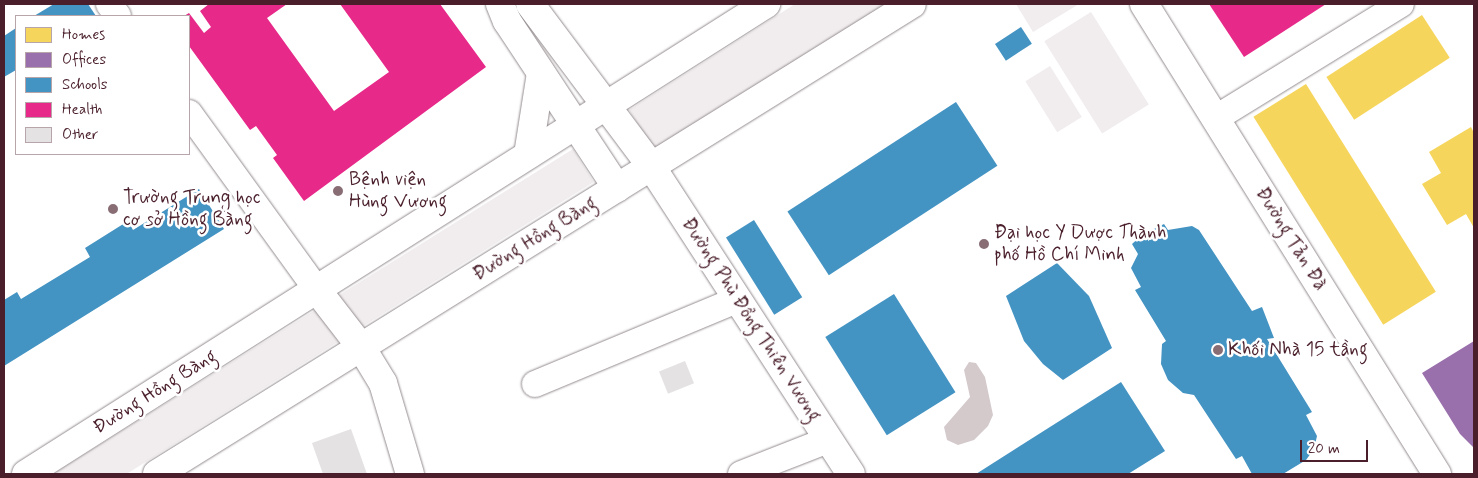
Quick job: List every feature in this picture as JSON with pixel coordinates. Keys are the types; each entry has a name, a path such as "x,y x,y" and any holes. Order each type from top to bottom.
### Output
{"main road":[{"path":"500,4 507,21 617,188"},
{"name":"Đường Phù Đổng Thiên Vương","path":"530,4 651,166 851,474"},
{"name":"Đường Hồng Bàng","path":"26,474 317,290 574,124 766,4"},
{"name":"Đường Hồng Bàng","path":"158,474 912,4"},
{"name":"Đường Tản Đà","path":"1144,4 1437,474"},
{"path":"528,155 541,73"},
{"path":"317,290 361,348 383,383 410,474"}],"street":[{"path":"109,4 117,15"},
{"path":"1216,118 1401,4"},
{"path":"190,114 317,290"},
{"path":"535,384 737,300"},
{"path":"741,474 828,440"}],"shaded area":[{"path":"795,4 887,4 655,152 629,110"},
{"path":"1016,4 1079,4 1033,32"},
{"path":"1091,12 1149,104 1102,134 1044,41"},
{"path":"1050,66 1082,117 1057,132 1025,81"},
{"path":"573,149 594,182 126,474 54,473"},
{"path":"969,362 976,363 985,377 993,415 988,426 974,440 958,445 947,440 944,427 970,397 964,370"}],"building: Homes":[{"path":"1422,15 1450,58 1354,120 1326,77"},
{"path":"1306,84 1436,292 1383,325 1253,117"},
{"path":"1471,127 1474,133 1474,228 1466,214 1447,225 1422,184 1441,173 1429,152"}],"building: Offices":[{"path":"1474,341 1474,448 1460,434 1422,373"}],"building: Schools":[{"path":"54,4 88,4 95,15 36,15"},
{"path":"1021,27 1032,44 1006,61 995,44"},
{"path":"15,29 15,71 4,77 4,36"},
{"path":"956,102 997,166 829,275 787,211"},
{"path":"199,189 224,229 4,366 4,300 17,292 21,299 90,257 85,248 128,221 133,230"},
{"path":"754,220 802,297 774,315 726,237"},
{"name":"Khối Nhà 15 tầng","path":"1164,224 1168,230 1192,226 1199,230 1252,311 1262,307 1274,338 1267,339 1312,412 1306,415 1317,436 1314,449 1306,460 1283,474 1252,474 1242,456 1236,459 1194,395 1183,393 1168,380 1161,364 1162,344 1166,341 1135,290 1141,287 1131,268 1138,254 1132,244 1142,235"},
{"path":"1057,263 1089,296 1112,348 1063,380 1043,364 1024,341 1006,296"},
{"path":"894,294 955,392 887,435 825,337"},
{"path":"1121,382 1165,451 1128,474 976,474"}],"building: Health":[{"path":"209,4 287,4 267,18 334,111 389,72 340,4 440,4 486,67 304,201 273,158 277,155 256,126 250,130 190,47 190,15 186,15 189,13 204,33 211,27 200,11"},
{"path":"1209,4 1326,4 1244,57"}],"building: Other":[{"path":"685,361 694,383 668,394 659,371"},
{"path":"351,429 367,474 323,474 312,443"}],"place":[{"name":"Bệnh viện Hùng Vương","path":"338,191"},
{"name":"Trường Trung học cơ sở Hồng Bàng","path":"113,209"},
{"name":"Đại học Y Dược Thành phố Hồ Chí Minh","path":"984,244"},
{"name":"Khối Nhà 15 tầng","path":"1218,350"}]}
